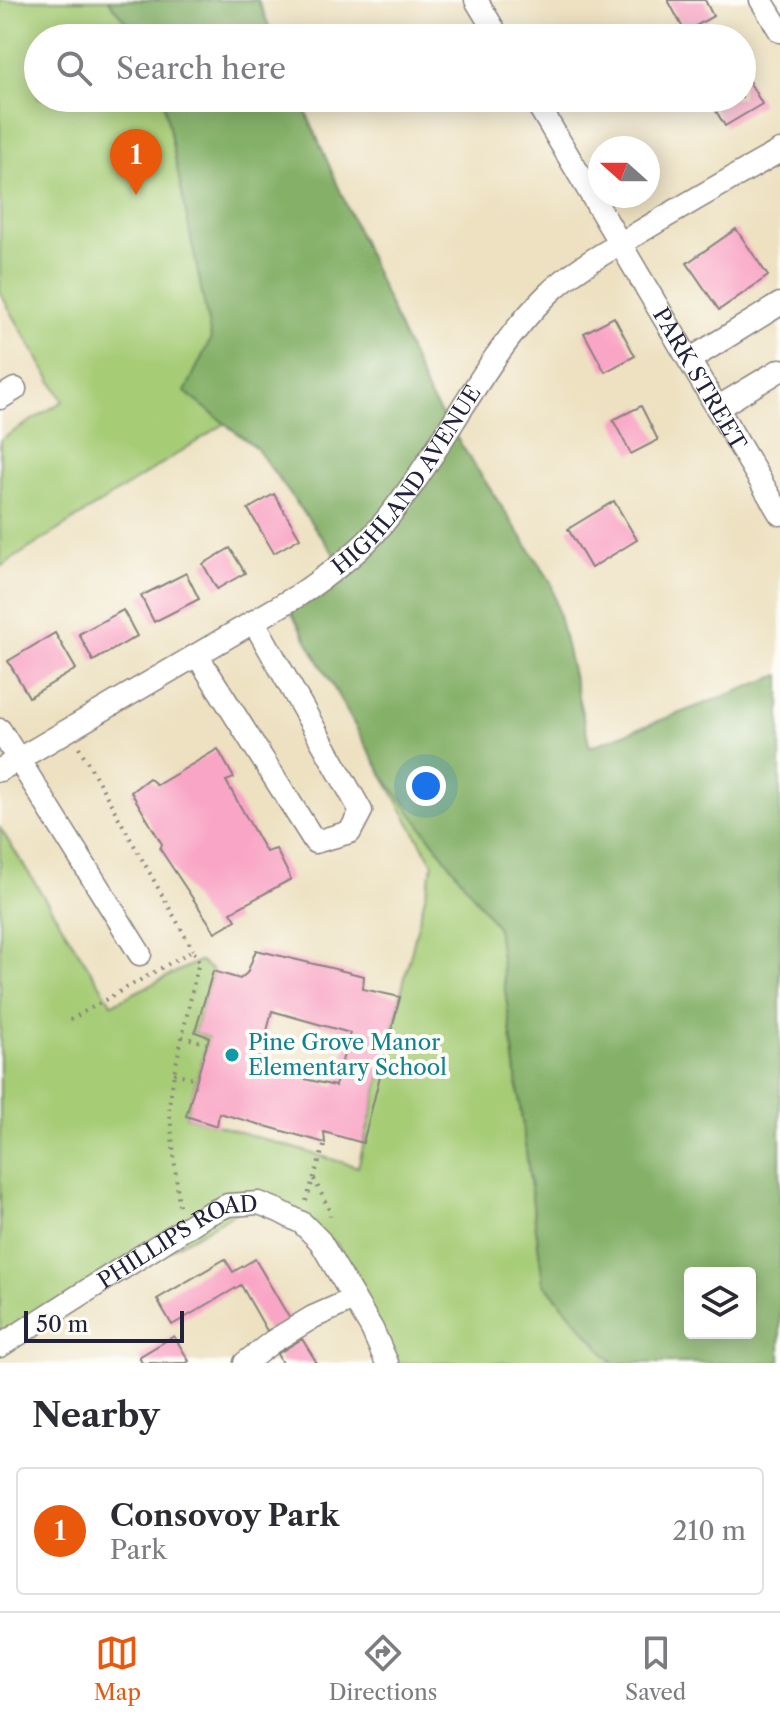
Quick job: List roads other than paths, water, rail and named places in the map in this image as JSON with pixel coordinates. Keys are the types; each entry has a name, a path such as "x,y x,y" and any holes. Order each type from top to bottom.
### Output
{"street":[{"path":"476,0 491,24"},
{"path":"761,0 780,31"},
{"name":"PARK STREET","path":"542,112 780,514"},
{"name":"HIGHLAND AVENUE","path":"9,765 254,622 330,573 373,534 418,477 495,356 547,295 620,244 780,151"},
{"path":"689,360 780,304"},
{"path":"717,408 780,370"},
{"path":"197,655 315,842 350,832 361,811 254,622"},
{"path":"0,730 9,765 140,954"},
{"name":"PHILLIPS ROAD","path":"0,1346 206,1215 228,1205 259,1203 302,1223 320,1241 372,1329 387,1363"},
{"path":"245,1363 313,1317 354,1299"}],"place":[{"name":"Consovoy Park","path":"136,195"},
{"name":"Pine Grove Manor Elementary School","path":"232,1055"}]}
